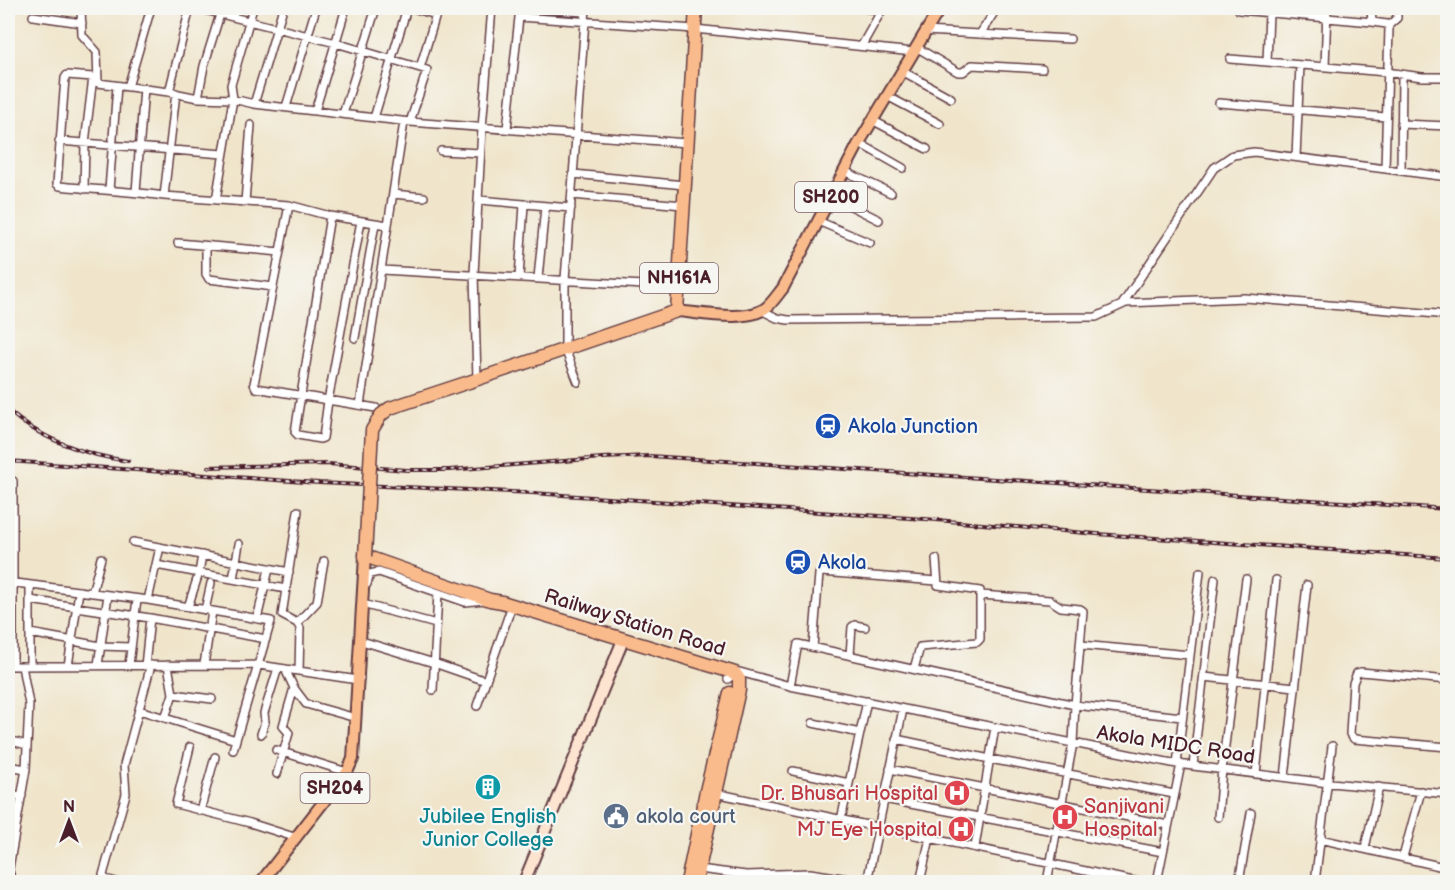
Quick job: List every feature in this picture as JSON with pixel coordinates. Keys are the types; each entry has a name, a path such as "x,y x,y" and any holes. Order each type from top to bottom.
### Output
{"highway":[{"name":"NH161A","path":"365,556 372,430 381,415 390,408 677,311 696,8"},
{"name":"Railway Station Road","path":"365,556 488,600 502,602 732,676 738,680 739,690 687,882"},
{"name":"Railway Station Road","path":"488,600 500,608 622,642"},
{"name":"Railway Station Road","path":"696,882 711,792"}],"main road":[{"name":"SH200","path":"761,310 768,306 783,288 859,143 940,8"},
{"path":"677,311 729,316 756,313 761,310"},
{"name":"SH204","path":"261,882 347,772 353,759 365,556"}],"street":[{"path":"81,8 84,39 97,52 86,143 84,189"},
{"path":"128,87 151,8"},
{"path":"164,196 170,149 172,92 190,8"},
{"path":"197,8 221,11 249,22 307,35 427,70 407,122 393,194 360,405"},
{"path":"216,200 233,99 231,86 253,8"},
{"path":"254,105 283,8"},
{"path":"286,107 316,8"},
{"path":"315,111 346,8"},
{"path":"343,114 376,8"},
{"path":"374,118 407,8"},
{"path":"413,8 437,11 420,68"},
{"path":"474,380 474,274 482,128 492,8"},
{"path":"507,129 521,8 586,10 565,279 565,349 578,382"},
{"path":"862,45 882,9 863,8"},
{"path":"980,34 997,8"},
{"path":"1325,67 1327,8"},
{"path":"1371,8 1372,22"},
{"path":"1385,169 1388,26 1397,18 1397,8"},
{"path":"1239,10 1372,22 1388,26"},
{"path":"198,98 204,66 221,11"},
{"path":"1267,63 1269,13"},
{"path":"33,16 82,23"},
{"path":"519,17 695,29 914,49 958,72 963,72 972,65 1042,69"},
{"path":"925,31 1070,39"},
{"path":"1230,59 1422,77 1448,77"},
{"path":"1296,158 1300,65"},
{"path":"902,71 951,98"},
{"path":"1401,171 1402,74"},
{"path":"388,225 330,216 289,205 60,186 56,182 65,78 70,75 117,86 172,92 198,98 233,99 254,105 407,122 687,143"},
{"path":"109,190 117,86"},
{"path":"136,192 144,88"},
{"path":"887,96 940,124"},
{"path":"1219,102 1386,117"},
{"path":"872,120 927,149"},
{"path":"1401,124 1448,126"},
{"path":"245,202 251,125"},
{"path":"59,141 223,154"},
{"path":"859,143 903,168"},
{"path":"441,151 481,153"},
{"path":"1123,303 1214,168 1223,160 1243,152 1448,177"},
{"path":"844,171 891,193"},
{"path":"574,174 684,184"},
{"path":"393,194 424,197"},
{"path":"572,195 683,205"},
{"path":"831,196 879,220"},
{"path":"479,200 571,208"},
{"path":"289,205 255,387 258,390 376,408"},
{"path":"519,277 524,205"},
{"path":"538,278 545,207"},
{"path":"330,216 295,432 298,435 320,439 323,438 328,400 362,221"},
{"path":"818,221 870,243"},
{"path":"355,338 375,224"},
{"path":"178,243 280,252"},
{"path":"206,246 206,274 209,279 273,288"},
{"path":"382,270 678,286"},
{"path":"761,310 777,318 788,320 1096,317 1123,303 1249,298 1437,314 1448,317"},
{"path":"14,482 10,666 259,665 359,677 362,676 368,577 376,572 468,603 488,600"},
{"path":"282,616 298,511"},
{"path":"133,542 289,572"},
{"path":"233,579 238,544"},
{"path":"148,600 159,547"},
{"path":"188,607 202,555"},
{"path":"92,593 101,558"},
{"path":"915,669 920,647 979,640 981,595 979,590 939,586 936,559"},
{"path":"297,623 316,602 324,561"},
{"path":"156,565 286,589"},
{"path":"257,619 269,568"},
{"path":"813,647 821,572 938,581"},
{"path":"1156,882 1179,764 1182,717 1200,572"},
{"path":"1193,766 1215,579"},
{"path":"1218,817 1246,579"},
{"path":"1256,774 1276,579"},
{"path":"11,583 148,600 271,621 282,616 297,623 300,628 299,671"},
{"path":"204,665 209,629 211,584"},
{"path":"8,881 26,769 29,704 26,666 30,633 30,585"},
{"path":"1285,777 1307,585"},
{"path":"69,666 79,591"},
{"path":"433,690 438,592"},
{"path":"98,665 108,595"},
{"path":"981,595 1050,600 1061,607 1081,610 1084,614 1073,743 1047,882"},
{"path":"129,665 137,599"},
{"path":"30,600 135,615 266,639"},
{"path":"366,605 436,624"},
{"path":"477,706 510,611"},
{"path":"116,882 105,879 103,874 126,794 123,769 148,665 150,618"},
{"path":"233,750 271,621"},
{"path":"850,655 852,627 855,625 865,627"},
{"path":"30,633 100,646 131,647"},
{"path":"364,642 486,681"},
{"path":"532,882 608,673 622,642"},
{"path":"790,686 798,644 1075,705 1182,717"},
{"path":"1081,645 1190,655"},
{"path":"165,718 172,694 168,665"},
{"path":"282,669 302,700 309,705 356,718"},
{"path":"261,734 266,722 264,713 282,669"},
{"name":"Akola MIDC Road","path":"732,676 736,671 790,686 1179,764 1448,794"},
{"path":"1448,680 1357,673 1353,683 1350,734 1354,739 1448,747"},
{"path":"1204,677 1295,687"},
{"path":"277,774 279,751 289,731 283,726 294,688"},
{"path":"172,694 212,699"},
{"path":"841,819 867,701"},
{"path":"699,869 746,875 810,873 867,882 903,709"},
{"path":"139,710 236,740"},
{"path":"813,723 860,733"},
{"path":"975,847 995,727"},
{"path":"896,739 1174,794"},
{"path":"8,740 27,745"},
{"path":"1315,882 1332,746"},
{"path":"190,747 176,803 179,806 250,823 297,838"},
{"path":"524,882 581,748"},
{"path":"279,751 347,772"},
{"path":"200,811 215,757"},
{"path":"8,766 26,769"},
{"path":"890,769 1168,825"},
{"path":"793,771 849,783"},
{"path":"1365,848 1379,787"},
{"path":"1403,857 1421,791"},
{"path":"711,792 1138,882"},
{"path":"8,794 22,796"},
{"path":"884,799 1057,830 1163,852"},
{"path":"1239,882 1251,813"},
{"path":"920,882 930,838"},
{"path":"1320,839 1448,868"}],"railway":[{"path":"8,410 33,429 64,444 96,455 128,461"},
{"path":"208,467 328,464 407,470 449,470 650,456 1448,509"},
{"path":"8,461 319,483 532,493 925,519 1097,534 1448,558"}],"place":[{"name":"Akola Junction","path":"828,426"},
{"name":"Akola","path":"798,562"},
{"name":"Jubilee English Junior College","path":"488,787"},
{"name":"Dr. Bhusari Hospital","path":"957,793"},
{"name":"akola court","path":"616,816"},
{"name":"Sanjivani Hospital","path":"1065,817"},
{"name":"MJ Eye Hospital","path":"961,829"}]}
